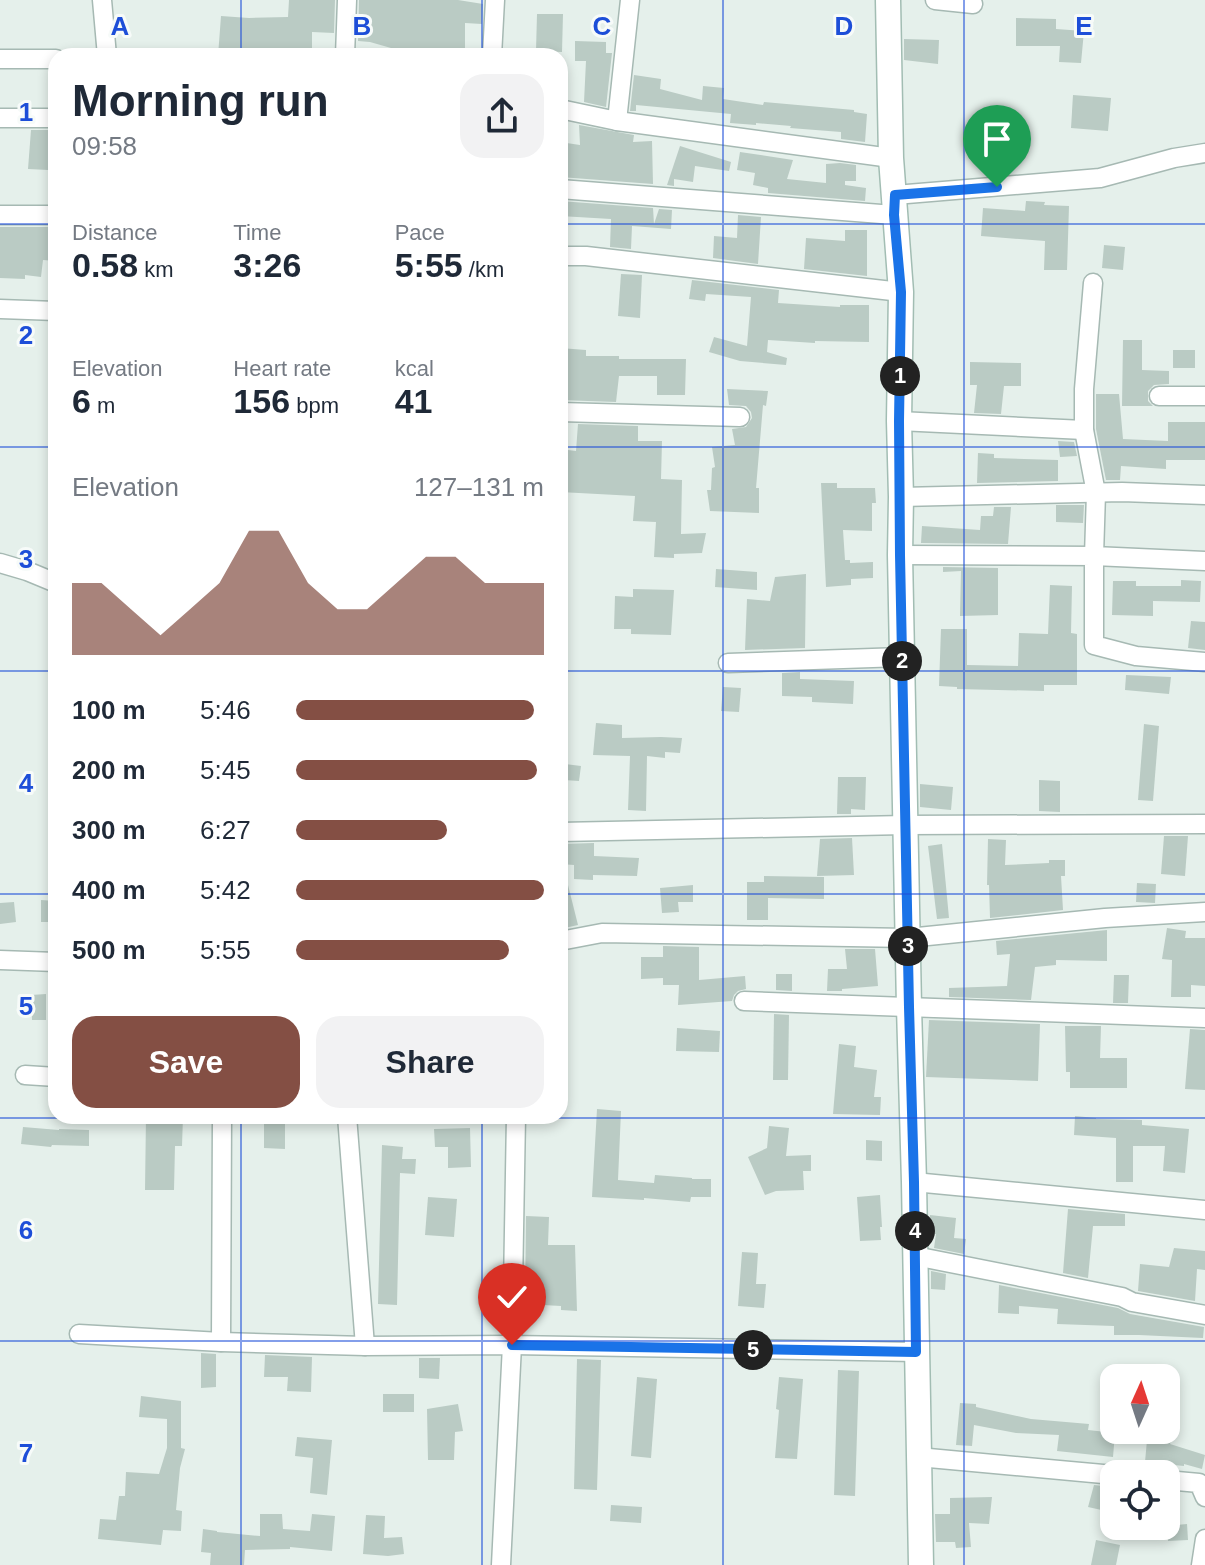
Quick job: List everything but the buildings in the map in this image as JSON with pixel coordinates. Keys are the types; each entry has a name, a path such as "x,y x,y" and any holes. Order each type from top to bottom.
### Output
{"street":[{"path":"102,0 106,48"},
{"path":"345,48 347,0"},
{"path":"492,48 495,0"},
{"path":"617,121 630,0"},
{"path":"888,0 891,158 901,292 900,555 921,1565"},
{"path":"935,0 973,4"},
{"path":"0,59 48,59"},
{"path":"568,111 617,121 891,158"},
{"path":"0,118 48,118"},
{"path":"568,189 895,205 1100,178 1205,153"},
{"path":"0,215 48,215"},
{"path":"568,256 601,257 901,292"},
{"path":"1093,283 1084,389 1084,430 1096,493 1094,645 1136,656 1205,662"},
{"path":"0,309 48,311"},
{"path":"1159,396 1205,396"},
{"path":"568,412 740,417"},
{"path":"899,421 1084,430"},
{"path":"901,497 1122,492 1205,495"},
{"path":"900,555 1094,556 1205,561"},
{"path":"0,563 48,580"},
{"path":"728,663 902,657"},
{"path":"568,832 905,825 1205,824"},
{"path":"568,939 602,933 908,938 1105,918 1205,912"},
{"path":"0,960 48,962"},
{"path":"744,1001 1205,1018"},
{"path":"25,1075 48,1076"},
{"path":"221,1342 222,1124"},
{"path":"348,1124 365,1346"},
{"path":"501,1565 512,1345 516,1124"},
{"path":"914,1182 1205,1210"},
{"path":"915,1256 1205,1315"},
{"path":"79,1334 365,1346 512,1345 916,1352"},
{"path":"918,1457 1100,1474"},
{"path":"1180,1481 1199,1483 1205,1497"},
{"path":"1201,1565 1205,1539"}],"route":[{"path":"512,1345 916,1352 900,555 901,292 895,195 997,187"}]}
